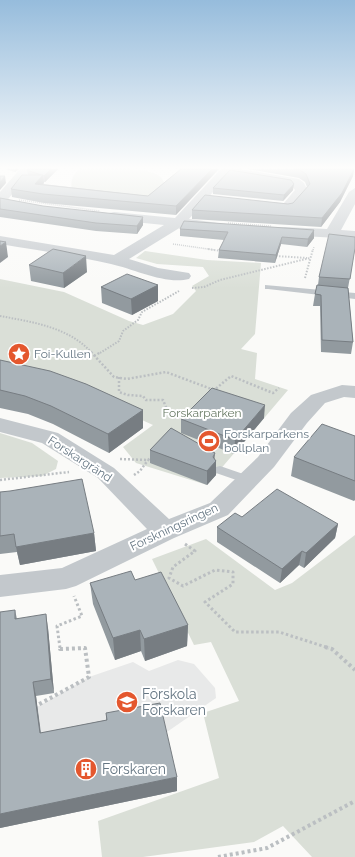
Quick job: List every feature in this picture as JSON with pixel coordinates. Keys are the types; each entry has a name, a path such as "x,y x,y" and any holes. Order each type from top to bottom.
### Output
{"street":[{"path":"116,260 178,223 190,209"},
{"path":"325,233 343,209"},
{"path":"98,214 230,227"},
{"path":"274,230 355,235"},
{"path":"0,240 60,249 116,260 156,272 185,284"},
{"name":"Forskningsringen","path":"0,586 66,578 165,531 219,509 266,462 298,418 318,399 342,391 355,392"},
{"name":"Forskargränd","path":"0,425 50,438 106,473 165,531"}],"lane":[{"path":"268,288 355,296"},
{"path":"220,470 248,480"}],"path":[{"path":"220,251 230,227"},
{"path":"302,291 310,258 325,233"},
{"path":"150,241 228,252"},
{"path":"273,255 310,258"},
{"path":"94,356 119,341 123,331 138,320 142,312 164,301 185,284 204,287 220,280 310,258"},
{"path":"0,316 40,323 62,332 85,345 114,377 127,379 166,372 214,390"},
{"path":"210,395 231,376 273,394 279,388"},
{"path":"119,378 119,392 128,395 143,396 146,400 163,400 168,412 180,411 194,416"},
{"path":"140,472 148,460 158,450"},
{"path":"0,480 68,473 96,457 148,460"},
{"path":"165,531 195,551 173,567 169,578 183,586 215,570 233,572 233,584 205,602 235,632 279,632 332,649 355,670"},
{"path":"30,708 37,707 89,677 85,648 60,649 57,626 82,616 66,578"},
{"path":"218,857 267,848 355,801"}],"shaded area":[{"name":"Förskola Forskaren","path":"178,660 194,664 215,688 216,698 164,734 42,747 37,707 89,677 133,662 149,671"}],"green space":[{"name":"Forskarparken","path":"145,251 207,260 261,263 255,334 241,349 257,353 255,379 288,390 207,485 136,463 123,447 153,425 73,389 0,370 0,279 64,292 129,321 143,325 173,314 196,291 192,286 209,276 203,267 157,264 136,258"},
{"path":"0,433 32,443 58,461 56,469 42,476 0,478"},
{"path":"355,535 355,857 312,857 283,826 254,842 143,857 102,857 98,821 219,778 203,713 239,701 211,642 194,645 152,559 206,539 275,590 292,583"}],"building":[{"path":"0,209 70,209 143,217 137,226 96,223"},
{"path":"193,209 329,209 322,218 192,210"},
{"path":"184,221 314,230 308,239 282,237 276,255 219,250 228,232 180,229"},
{"path":"329,234 355,237 355,248 350,279 319,277"},
{"path":"0,241 6,242 0,246"},
{"path":"53,249 86,256 63,273 29,265"},
{"path":"127,274 158,285 131,299 101,287"},
{"path":"317,285 348,288 353,342 322,340 321,295 315,294"},
{"path":"0,360 50,371 86,384 143,410 108,434 51,406 25,396 0,390"},
{"path":"212,388 265,405 235,440 181,419"},
{"path":"322,424 355,436 355,481 294,457"},
{"path":"171,428 215,453 213,457 216,461 207,471 150,450"},
{"path":"82,479 94,533 16,547 14,534 0,536 0,492"},
{"path":"277,489 338,524 306,553 302,551 282,569 217,527 235,513 242,517"},
{"path":"131,571 135,580 161,572 188,625 144,639 140,630 113,638 90,583"},
{"name":"Forskaren","path":"15,610 15,619 46,614 51,679 33,682 40,733 107,720 106,713 160,703 177,777 0,814 0,612"}],"place":[{"name":"Foi-Kullen","path":"19,354"},
{"name":"Forskarparkens bollplan","path":"209,441"},
{"name":"Förskola Forskaren","path":"127,702"},
{"name":"Forskaren","path":"86,769"}]}
